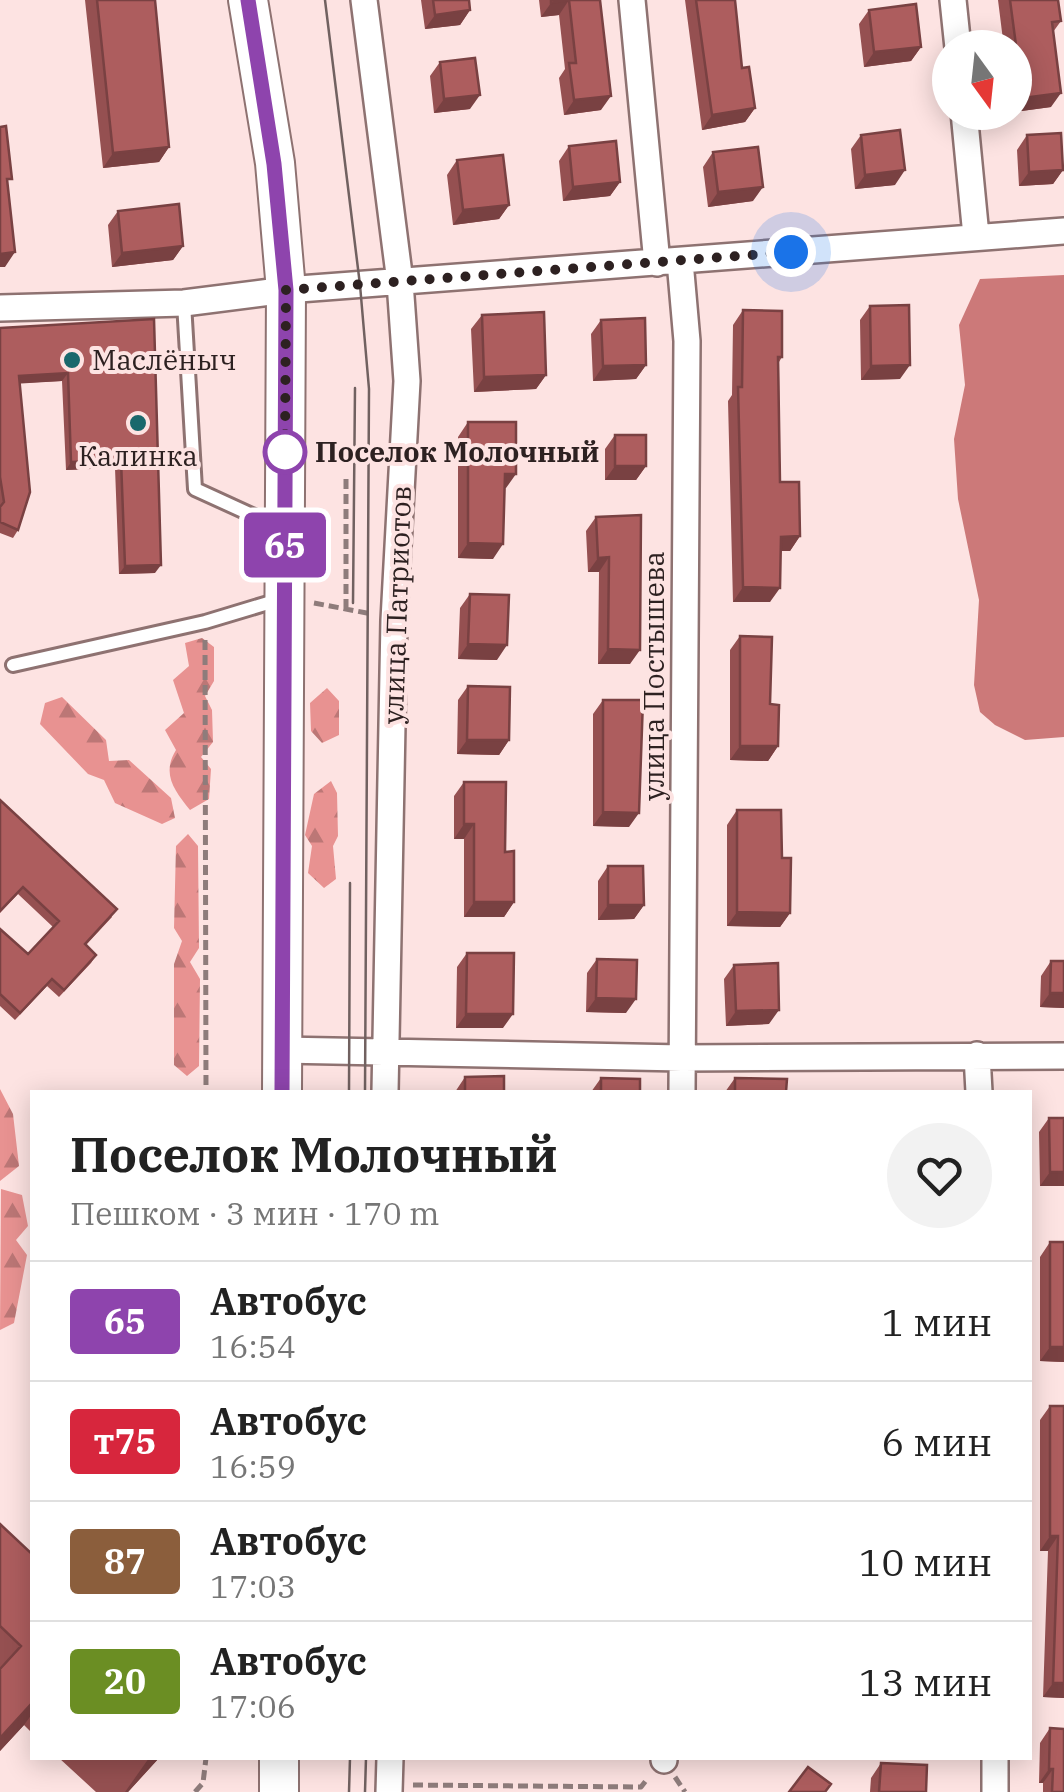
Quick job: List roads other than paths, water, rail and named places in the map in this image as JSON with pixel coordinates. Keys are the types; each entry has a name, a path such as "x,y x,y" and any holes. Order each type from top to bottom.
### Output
{"main road":[{"path":"248,0 274,164 286,290 282,1090"},
{"path":"279,1760 279,1792"}],"street":[{"name":"улица Патриотов","path":"364,0 400,282 407,381 394,620 385,1090"},
{"name":"улица Постышева","path":"632,0 669,262 687,341 682,1090"},
{"path":"954,0 956,30"},
{"path":"966,130 976,236"},
{"path":"0,308 184,303 286,290 1064,231"},
{"path":"282,1050 682,1058 1064,1056"},
{"path":"977,1055 978,1090"},
{"path":"389,1788 390,1760"},
{"path":"994,1760 995,1792"}],"lane":[{"path":"184,303 195,489 285,530"},
{"path":"13,665 206,622 285,598"}],"tram line":[{"path":"325,0 369,389 365,1090"},
{"path":"353,603 355,388"},
{"path":"349,1090 350,883"},
{"path":"349,1792 350,1760"},
{"path":"365,1792 366,1760"}],"place":[{"name":"Маслёныч","path":"72,360"},
{"name":"Калинка","path":"138,423"},
{"name":"Поселок Молочный","path":"285,452"}]}
